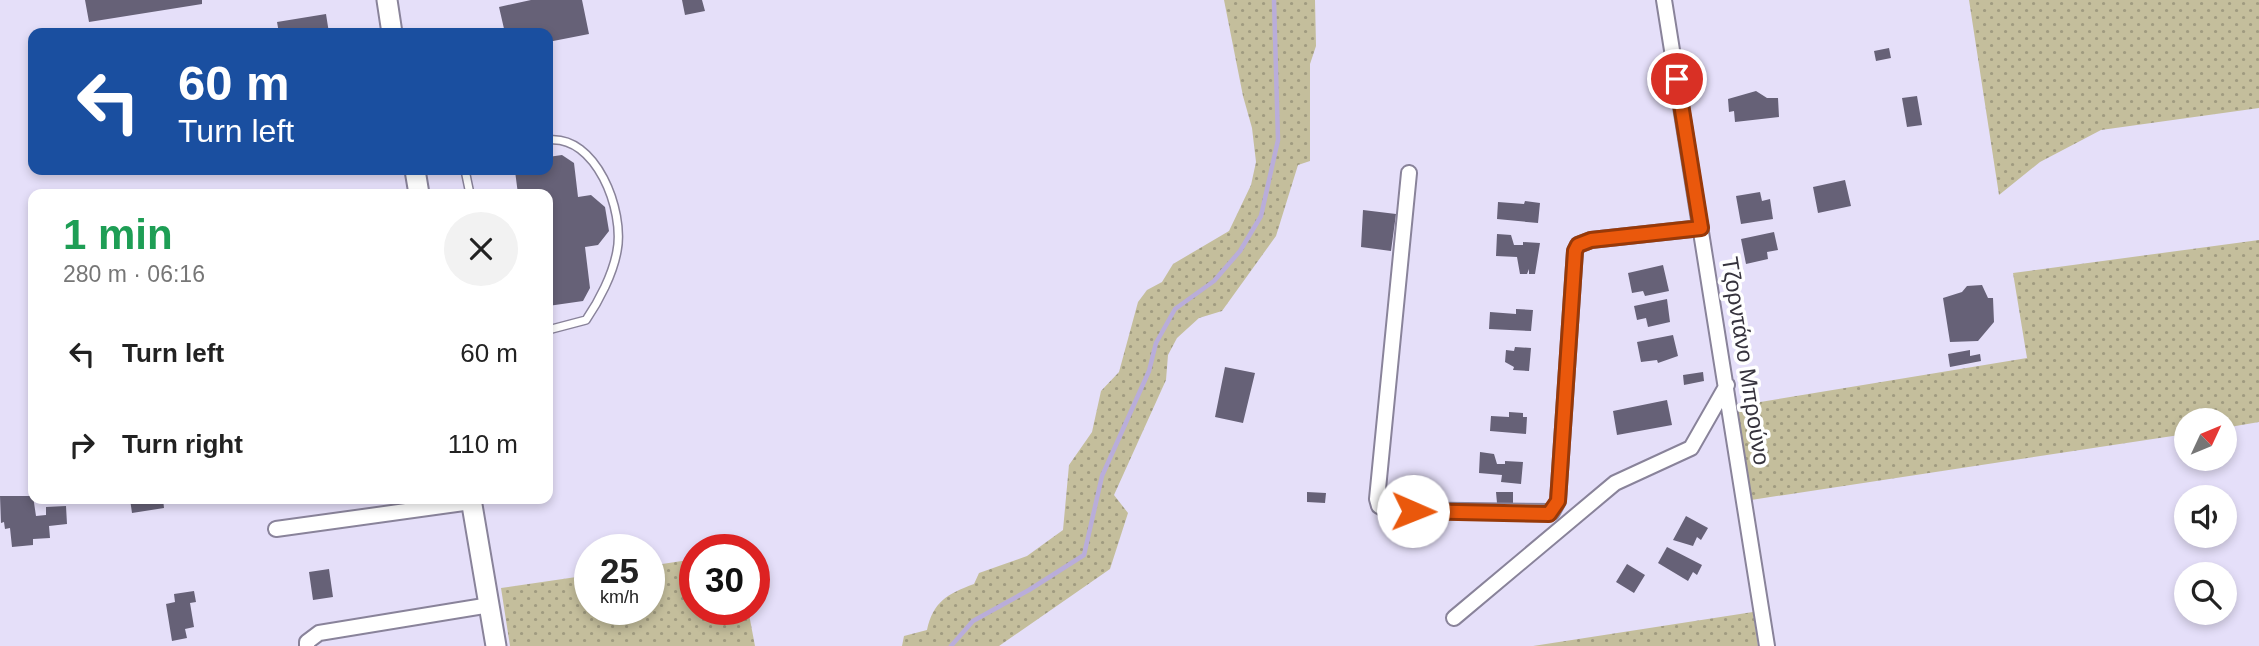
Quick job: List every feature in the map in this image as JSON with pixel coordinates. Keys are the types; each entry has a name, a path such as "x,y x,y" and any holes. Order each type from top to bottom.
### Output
{"main road":[{"path":"387,0 391,28"},
{"path":"472,504 496,646"}],"street":[{"name":"Τζορντάνο Μπρούνο","path":"1664,0 1768,646"},
{"path":"1409,173 1377,499 1379,506 1386,510 1552,512 1558,501 1575,251 1578,245 1591,240 1701,228"},
{"path":"1454,618 1615,483 1691,448 1727,385"},
{"path":"276,529 444,504"},
{"path":"307,646 307,642 319,633 490,605"}],"lane":[{"path":"553,140 568,141 592,163 611,198 618,235 617,251 611,269 586,320 553,329"}],"shaded area":[{"path":"1224,0 1315,0 1316,46 1310,64 1310,161 1298,165 1276,236 1222,311 1199,318 1177,338 1168,355 1166,380 1114,495 1128,513 1110,569 999,646 902,646 904,636 927,630 937,606 956,591 974,584 979,573 1027,556 1063,530 1069,465 1092,432 1101,391 1119,372 1138,302 1147,290 1162,282 1173,264 1229,231 1251,185 1256,162 1252,128"},
{"path":"1969,0 2259,0 2259,108 2101,130 2040,162 1999,195"},
{"path":"2259,240 2259,422 2237,426 2237,408 2174,408 2174,436 1751,500 1736,406 2027,358 2013,273"},
{"path":"679,561 679,625 751,625 755,646 510,646 501,588 574,577 574,625 665,625 665,564"},
{"path":"1753,612 1758,646 1533,646"}],"building":[{"path":"85,0 202,0 202,4 89,22"},
{"path":"531,0 582,0 589,34 553,41 553,28 504,28 499,7"},
{"path":"682,0 702,0 705,11 685,15"},
{"path":"326,14 328,28 278,28 277,22"},
{"path":"1889,48 1891,58 1876,61 1874,51"},
{"path":"1756,91 1767,98 1778,98 1779,117 1735,122 1734,111 1729,112 1728,99"},
{"path":"1917,96 1922,125 1907,127 1902,98"},
{"path":"562,155 574,163 578,197 591,195 605,207 609,231 598,245 585,247 590,288 583,301 553,305 553,189 517,189 516,175 553,175 553,156"},
{"path":"1845,180 1851,206 1818,213 1813,187"},
{"path":"1760,192 1762,201 1770,199 1773,219 1741,224 1736,196"},
{"path":"1525,201 1540,203 1538,223 1497,219 1498,202 1524,204"},
{"path":"1363,210 1396,214 1391,251 1361,247"},
{"path":"1774,232 1778,250 1767,252 1768,259 1746,264 1741,239"},
{"path":"1497,234 1511,235 1514,245 1523,245 1523,242 1540,243 1535,274 1529,274 1529,269 1527,274 1520,274 1517,257 1496,256"},
{"path":"1663,265 1669,291 1645,296 1643,291 1632,293 1628,273"},
{"path":"1982,285 1988,298 1993,298 1994,322 1978,341 1950,342 1943,298 1962,292 1967,286"},
{"path":"1667,299 1670,322 1648,327 1646,318 1637,320 1634,306"},
{"path":"1516,309 1533,310 1531,331 1489,329 1490,312 1516,314"},
{"path":"1673,335 1678,356 1658,363 1657,360 1641,362 1637,342"},
{"path":"1515,347 1531,348 1529,371 1513,370 1514,367 1505,362 1506,350 1514,351"},
{"path":"1970,350 1970,356 1980,354 1981,361 1950,367 1948,354"},
{"path":"1225,367 1255,373 1243,423 1215,417"},
{"path":"1703,372 1704,381 1684,385 1683,375"},
{"path":"1667,400 1672,425 1617,435 1613,411"},
{"path":"1509,412 1523,413 1523,417 1527,417 1526,434 1490,431 1491,416 1509,417"},
{"path":"1480,452 1494,454 1497,464 1505,464 1505,461 1523,462 1521,484 1501,482 1502,475 1479,473"},
{"path":"1307,492 1326,493 1325,503 1307,502"},
{"path":"1496,492 1513,492 1513,503 1497,503"},
{"path":"0,496 28,496 28,504 34,504 36,516 46,515 46,507 66,506 67,524 49,526 50,538 33,539 33,545 12,547 10,528 5,529 4,522 1,523"},
{"path":"131,504 164,504 164,508 132,513"},
{"path":"1686,516 1708,528 1701,540 1697,537 1693,546 1673,540"},
{"path":"1667,547 1702,565 1697,575 1693,572 1688,581 1658,563"},
{"path":"1627,564 1645,575 1634,593 1616,582"},
{"path":"329,569 333,597 313,600 309,572"},
{"path":"194,591 196,602 190,603 194,627 185,629 187,638 172,641 166,604 175,602 174,594"}],"waterway":[{"path":"951,646 973,621 1084,555 1102,476 1149,371 1156,343 1175,309 1214,281 1240,251 1261,216 1278,140 1274,0"}],"route":[{"path":"1413,511 1549,514 1555,509 1558,501 1575,251 1578,245 1591,240 1701,228 1677,79"}]}
